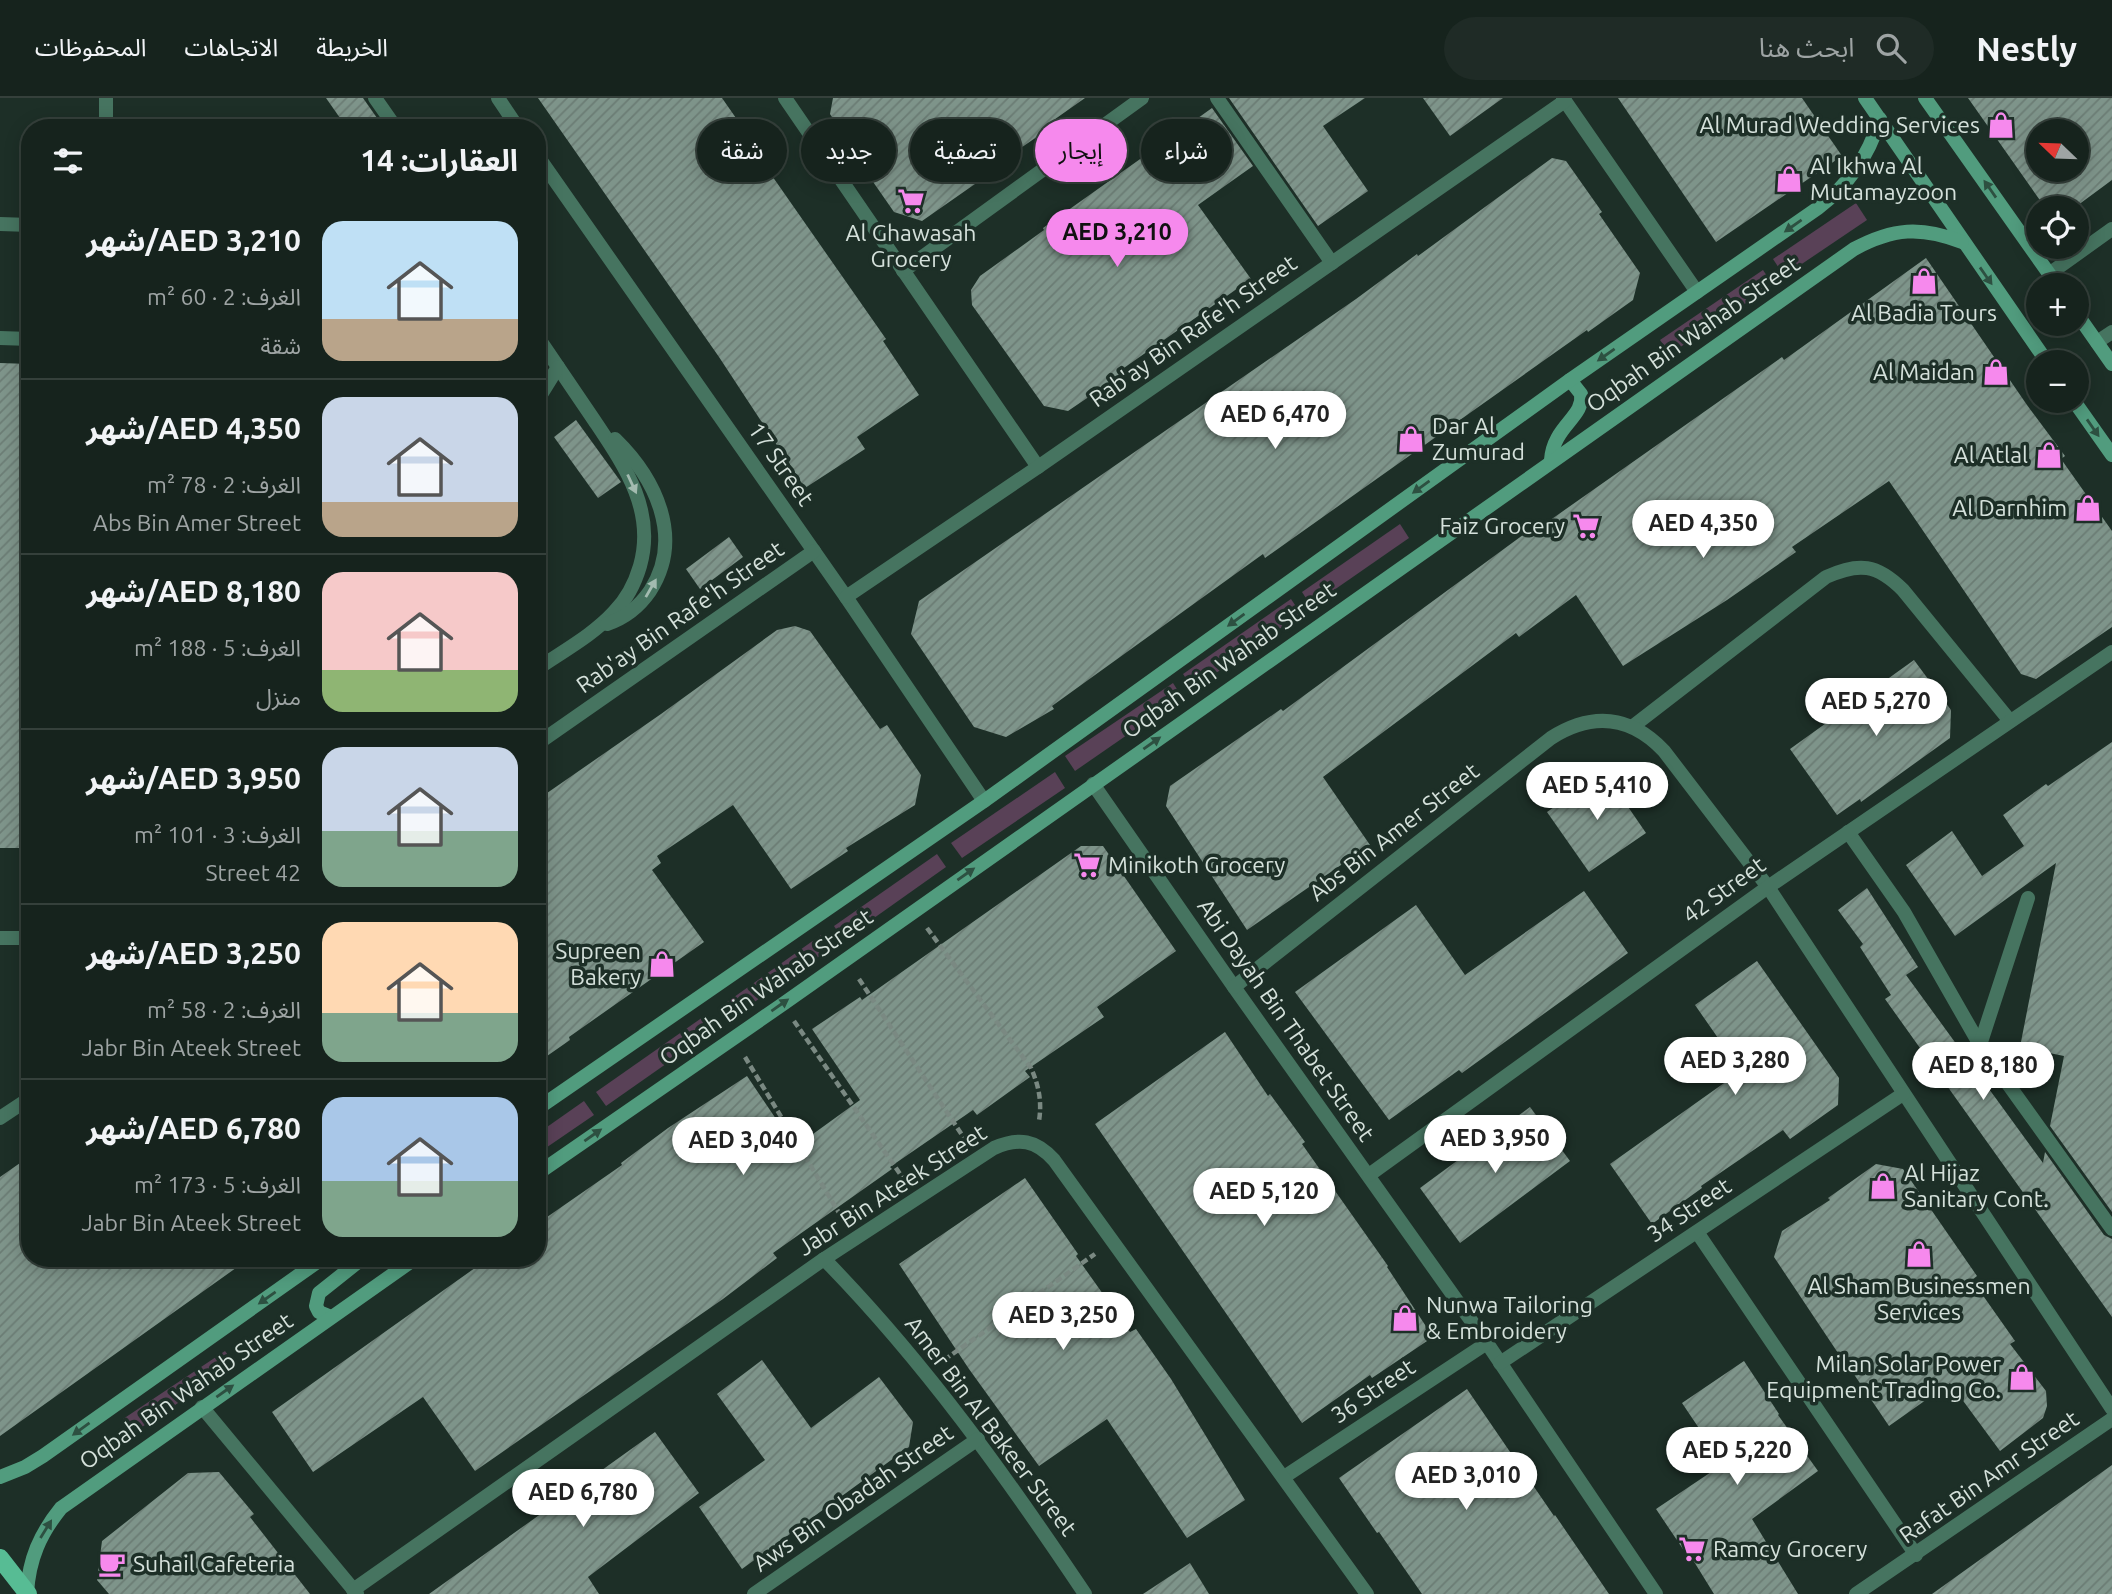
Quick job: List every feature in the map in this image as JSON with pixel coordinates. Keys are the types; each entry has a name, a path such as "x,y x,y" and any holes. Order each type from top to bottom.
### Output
{"main road":[{"path":"0,1558 28,1594"}],"street":[{"path":"106,98 106,119"},
{"path":"375,98 390,119"},
{"path":"498,98 512,119"},
{"path":"785,98 1038,467"},
{"path":"903,271 1142,98"},
{"path":"1217,98 1332,263"},
{"path":"1865,98 2038,350"},
{"path":"1925,98 2048,273"},
{"path":"1564,100 1697,292"},
{"name":"Rab'ay Bin Rafe'h Street","path":"846,597 1038,467 1564,100"},
{"name":"Oqbah Bin Wahab Street","path":"546,1103 984,801 1570,380 1835,195 1851,179 1863,160 1874,141 1880,119"},
{"name":"17 Street","path":"546,168 846,597 984,801"},
{"path":"0,224 21,225"},
{"path":"2061,273 2112,229"},
{"name":"Oqbah Bin Wahab Street","path":"546,1168 783,1004 1854,248 1874,238 1896,232 1941,234 1962,242"},
{"path":"2089,331 2112,363"},
{"path":"2097,342 2112,332"},
{"path":"0,338 21,339"},
{"path":"546,349 620,458 637,493 646,533 637,576 628,595 598,627 546,663"},
{"path":"546,386 558,367"},
{"path":"1551,460 1556,438 1581,407 1581,394 1570,380"},
{"path":"2083,413 2112,454"},
{"path":"598,426 624,448 652,487 664,520 666,543 661,566 645,599 623,617 598,627"},
{"name":"Rab'ay Bin Rafe'h Street","path":"546,738 814,551"},
{"path":"2010,722 1903,590 1887,575 1866,567 1845,568 1826,577 1632,727 1650,737 1664,751 1768,887 2112,1409"},
{"name":"42 Street","path":"1369,1175 1768,887 2112,652"},
{"name":"Abs Bin Amer Street","path":"1234,987 1551,738 1569,727 1590,721 1611,721 1632,727"},
{"name":"Abi Dayah Bin Thabet Street","path":"1093,784 1487,1343 1656,1594"},
{"path":"1848,832 1904,912 1980,1045 2112,1229"},
{"path":"1980,1045 2028,898"},
{"path":"0,938 21,938"},
{"name":"34 Street","path":"1500,1363 1903,1094"},
{"path":"0,1118 21,1104"},
{"path":"1031,1142 1045,1150 1054,1160 1367,1594"},
{"name":"Jabr Bin Ateek Street","path":"355,1592 824,1259 978,1159 1007,1143 1031,1142"},
{"path":"1697,1232 1916,1555"},
{"name":"Amer Bin Al Bakeer Street","path":"824,1259 866,1302 926,1372 978,1439 1085,1594"},
{"name":"Oqbah Bin Wahab Street","path":"0,1477 43,1456 310,1267"},
{"path":"331,1317 319,1312 316,1306 319,1293 352,1267"},
{"name":"Oqbah Bin Wahab Street","path":"28,1594 28,1575 40,1538 61,1508 403,1267"},
{"name":"36 Street","path":"1284,1477 1487,1343"},
{"path":"202,1407 355,1592"},
{"name":"Rafat Bin Amr Street","path":"1856,1594 2112,1419"},
{"name":"Aws Bin Obadah Street","path":"754,1594 978,1439"}],"path":[{"path":"914,911 1031,1068 1038,1085 1041,1104 1040,1119 1031,1142"},
{"path":"846,959 978,1159"},
{"path":"783,1004 917,1199"},
{"path":"733,1038 855,1240"},
{"path":"926,1372 1113,1241"}],"shaded area":[{"path":"1856,203 1867,220 1784,276 1773,259"},
{"path":"1763,270 1773,285 1670,354 1660,340"},
{"path":"1400,524 1409,538 1311,606 1302,592"},
{"path":"1291,599 1301,614 1193,689 1183,674"},
{"path":"1173,683 1182,697 1075,771 1065,756"},
{"path":"1055,772 1065,788 962,858 951,843"},
{"path":"937,854 946,867 843,940 834,926"},
{"path":"821,935 831,948 729,1020 720,1007"},
{"path":"703,1017 713,1031 606,1106 596,1092"},
{"path":"584,1101 594,1115 546,1148 546,1128"},
{"path":"225,1351 235,1365 133,1433 123,1419"}],"building":[{"path":"326,98 363,98 378,119 341,119"},
{"path":"538,98 722,98 737,119 697,119 697,182 776,182 886,339 883,341 919,395 857,437 865,449 805,488 719,357"},
{"path":"833,98 1085,98 1055,119 1035,119 1035,138 1021,148 1021,119 910,119 910,182 975,184 922,221 894,212 873,182 896,182 896,119 833,119 830,114"},
{"path":"1229,98 1365,98 1323,126 1368,191 1318,226"},
{"path":"1423,98 1503,98 1450,136"},
{"path":"1618,98 1802,98 1842,156 1716,242"},
{"path":"1968,98 2112,98 2112,180 2089,197 2037,196 2027,182 2090,182 2090,119 2026,119 2026,180"},
{"path":"1212,108 1220,119 1197,119"},
{"path":"1232,136 1253,166 1232,181"},
{"path":"1141,158 1141,182 1230,182 1198,205 1251,279 1121,370 1124,373 1068,411 1044,406 972,305 971,290 980,276 1108,182 1127,182 1127,168"},
{"path":"1552,158 1566,161 1640,273 1633,300 1265,558 1263,554 1052,706 1054,709 1006,737 974,727 911,634 919,601 1417,254 1418,256"},
{"path":"1926,258 2026,404 2026,413 2033,413 2065,456 2061,459 2112,531 2112,627 2036,679 2021,674 1889,481 1792,547 1796,552 1727,600 1623,666 1576,595 1519,637 1516,633 1323,777 1370,845 1247,930 1166,806 1170,786 1281,709 1283,711 1527,532 1529,535 1782,357 1784,360"},
{"path":"0,363 21,364 21,848 0,848"},
{"path":"576,420 621,482 598,498 554,437"},
{"path":"729,537 743,557 700,589 686,569"},
{"path":"795,626 810,631 880,729 887,725 921,775 915,805 846,848 848,851 791,889 733,805 657,856 661,863 652,870 704,942 569,1037 570,1040 546,1057 546,794 777,630"},
{"path":"1914,660 1951,710 1950,738 1861,802 1860,799 1837,815 1790,749"},
{"path":"2112,742 2112,1212 2050,1126 2064,1056 2020,1047 2056,863 1955,936 1906,865 1952,831 1982,876 2024,846 2003,815"},
{"path":"1604,772 1646,833 1589,872 1547,812"},
{"path":"1081,846 1103,846 1176,951 1097,1007 1104,1017 1025,1071 1030,1077 977,1115 973,1110 890,1167 892,1169 773,1253 777,1258 723,1299 475,1471 423,1397 313,1472 272,1412 476,1267 546,1267 546,1218 622,1165 621,1163 668,1128 747,1076 795,1147 860,1100 812,1029 860,997 862,1000"},
{"path":"1867,888 1918,967 1906,975 2043,1163 2045,1152 2104,1235 2112,1239 2112,1317 1885,999 1891,995 1860,947 1863,944 1838,910"},
{"path":"1584,891 1628,953 1462,1073 1459,1070 1389,1120 1295,992 1416,905 1465,975"},
{"path":"1757,961 1839,1078 1838,1105 1790,1139 1783,1130 1701,1186 1702,1188 1652,1224 1610,1164 1741,1071 1695,1005"},
{"path":"1225,1032 1268,1096 1270,1094 1305,1142 1302,1144 1388,1266 1433,1337 1372,1378 1370,1375 1302,1423 1095,1124"},
{"path":"1530,1107 1570,1161 1460,1243 1420,1188"},
{"path":"21,1162 21,1267 237,1267 0,1436 0,1177"},
{"path":"1876,1164 1903,1169 1977,1276 1972,1280 2015,1341 2010,1344 2046,1391 2047,1406 2043,1418 2000,1451 1950,1383 1889,1426 1774,1257 1782,1231 1830,1200 1828,1198"},
{"path":"1025,1178 1130,1332 1136,1329 1171,1379 1245,1500 1187,1538 1107,1419 1039,1466 969,1369 899,1264"},
{"path":"762,1360 811,1428 879,1377 913,1422 909,1447 742,1569 699,1507 765,1460 717,1394"},
{"path":"1744,1361 1818,1471 1752,1519 1798,1594 1714,1594 1656,1509 1723,1464 1682,1403"},
{"path":"1467,1389 1609,1594 1422,1594 1379,1532 1377,1533 1339,1478"},
{"path":"655,1432 699,1493 588,1577 599,1594 429,1594"},
{"path":"2112,1465 2112,1594 1932,1594"},
{"path":"219,1472 254,1514 250,1517 310,1594 109,1594 97,1580 102,1541 188,1473"},
{"path":"1190,1563 1209,1594 1143,1594"}],"place":[{"name":"Al Murad Wedding Services","path":"2001,125"},
{"name":"Al Ikhwa Al Mutamayzoon","path":"1789,179"},
{"name":"Al Ghawasah Grocery","path":"911,201"},
{"name":"Al Badia Tours","path":"1924,281"},
{"name":"Al Maidan","path":"1996,372"},
{"name":"Dar Al Zumurad","path":"1411,439"},
{"name":"Al Atlal","path":"2049,455"},
{"name":"Al Darnhim","path":"2088,508"},
{"name":"Faiz Grocery","path":"1586,526"},
{"name":"Minikoth Grocery","path":"1087,865"},
{"name":"Supreen Bakery","path":"662,964"},
{"name":"Al Hijaz Sanitary Cont.","path":"1883,1186"},
{"name":"Al Sham Businessmen Services","path":"1919,1254"},
{"name":"Nunwa Tailoring & Embroidery","path":"1405,1318"},
{"name":"Milan Solar Power Equipment Trading Co.","path":"2022,1377"},
{"name":"Ramcy Grocery","path":"1692,1549"},
{"name":"Suhail Cafeteria","path":"112,1564"}]}
